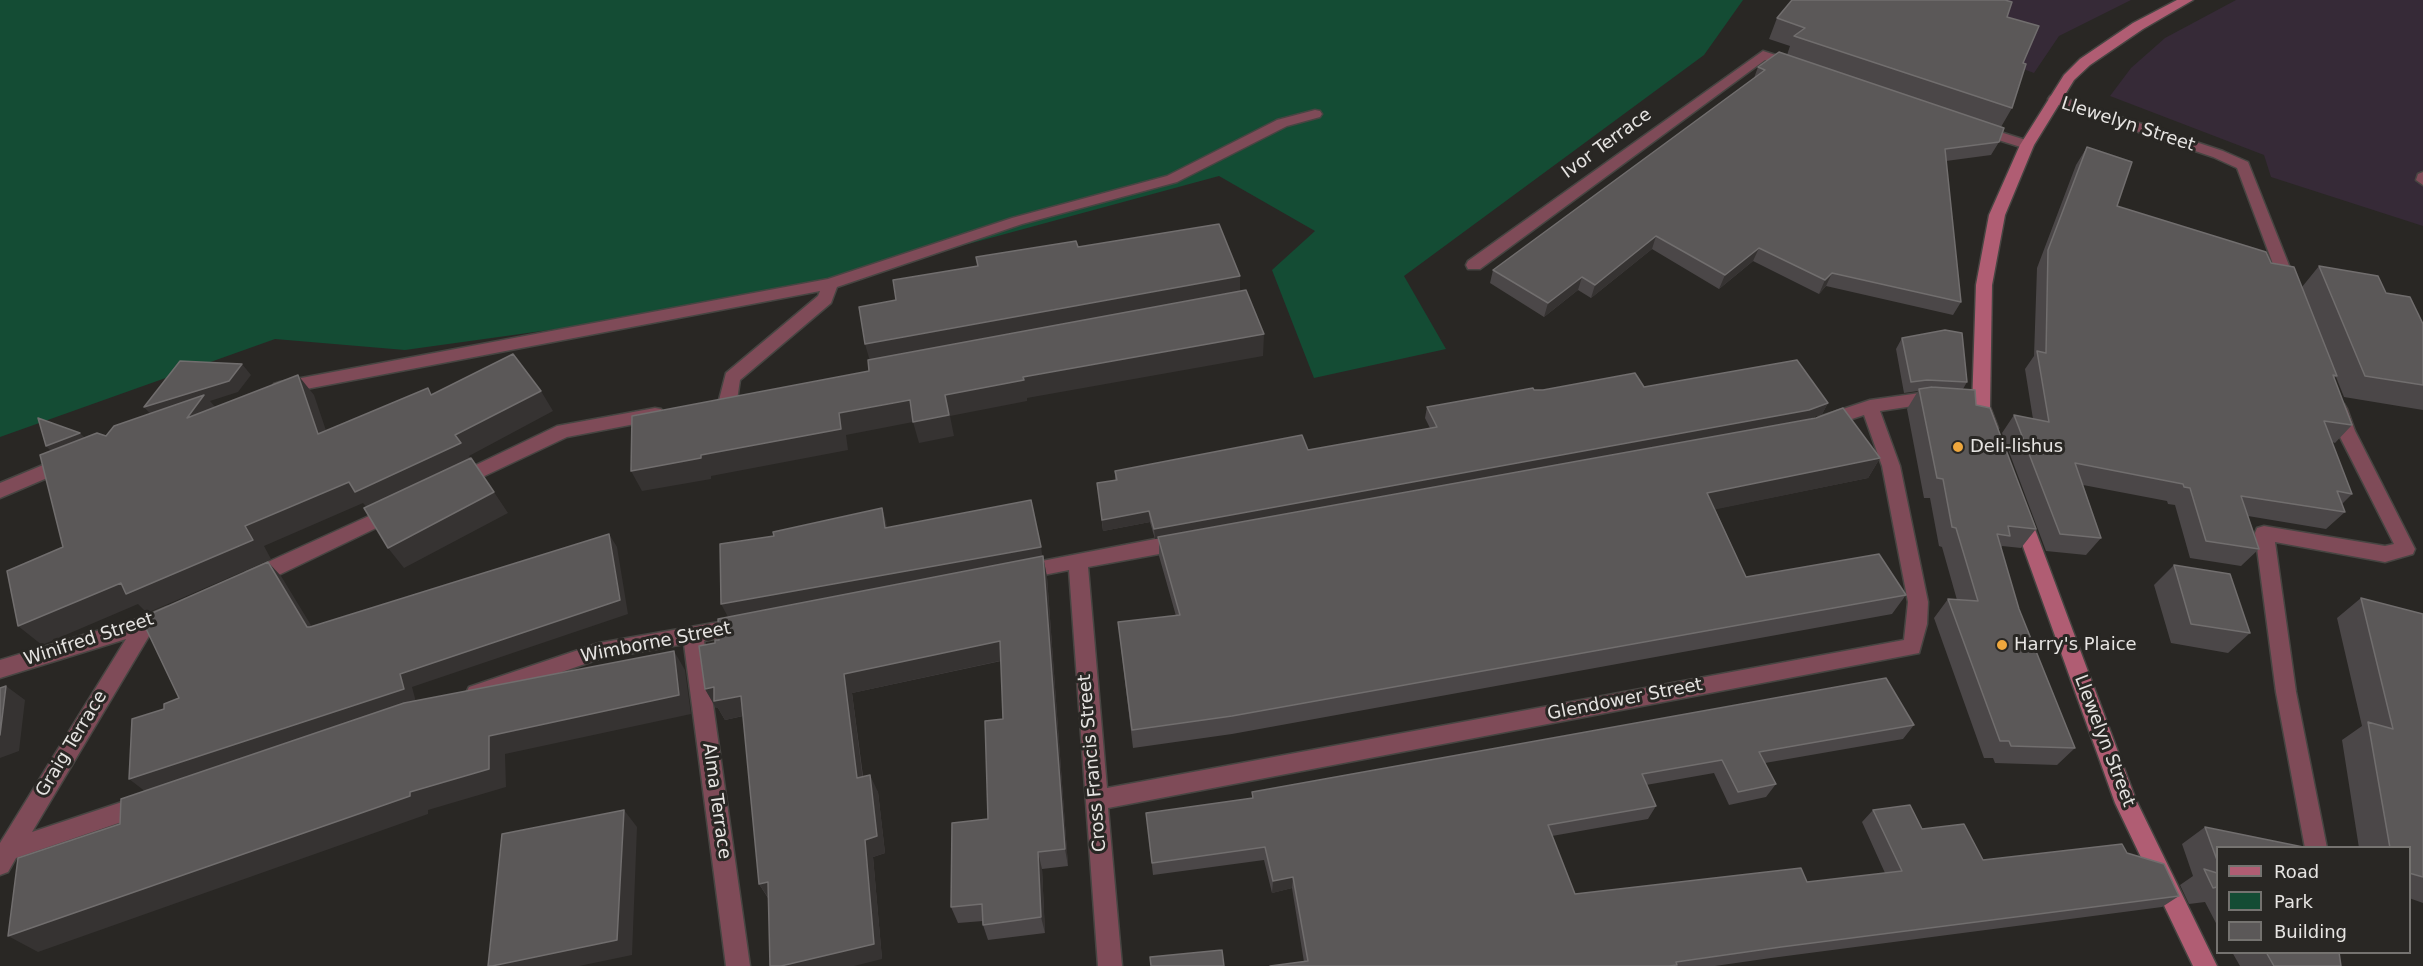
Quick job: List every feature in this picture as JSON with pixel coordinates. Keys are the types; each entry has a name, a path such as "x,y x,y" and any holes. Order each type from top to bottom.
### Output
{"street":[{"path":"2055,99 2069,78 2102,49 2138,26 2187,0"},
{"name":"Ivor Terrace","path":"1474,265 1763,55 1807,70"},
{"name":"Llewelyn Street","path":"1993,440 1966,404 1996,214 2027,146 2055,99 2218,154 2242,165 2299,309"},
{"path":"261,393 830,284 1017,221 1172,179 1282,123 1316,114"},
{"path":"1961,123 2027,146"},
{"path":"728,399 732,377 825,299 830,284"},
{"path":"705,404 752,395"},
{"path":"2316,846 2286,692 2264,532 2385,554 2406,549 2346,431 2333,398"},
{"path":"1805,429 1870,406 1920,399 1966,404"},
{"name":"Glendower Street","path":"1096,800 1912,647 1917,624 1918,602 1891,466 1870,406"},
{"path":"448,486 563,431 670,411"},
{"path":"0,491 81,457"},
{"name":"Llewelyn Street","path":"2013,495 2126,803 2205,966"},
{"path":"238,585 405,506"},
{"path":"1008,574 1195,540"},
{"name":"Cross Francis Street","path":"1078,561 1110,966"},
{"name":"Winifred Street","path":"0,669 145,625 186,607"},
{"name":"Wimborne Street","path":"462,697 599,651 763,622"},
{"name":"Graig Terrace","path":"4,857 145,625"},
{"name":"Alma Terrace","path":"693,635 738,966"},
{"path":"4,857 167,797"}],"shaded area":[{"path":"1835,0 2131,0 2059,36 2034,73"},
{"path":"2236,0 2423,0 2423,226 2271,177 2264,155 2110,96 2131,68 2165,38"}],"green space":[{"path":"0,0 1743,0 1704,55 1404,276 1446,349 1314,378 1272,270 1315,231 1219,176 758,301 405,350 275,339 0,437"}],"building":[{"path":"1792,0 2005,0 2012,2 2007,17 2039,26 2023,63 2026,64 2012,108 1794,36 1805,28 1777,18"},
{"path":"1779,52 2004,128 1999,142 1945,149 1961,302 1832,273 1825,280 1759,248 1725,275 1656,236 1595,285 1582,277 1548,303 1493,270 1765,70 1758,67"},
{"path":"2087,147 2132,162 2117,206 2266,252 2271,263 2294,267 2337,376 2333,375 2352,425 2324,421 2352,494 2337,491 2345,512 2241,496 2259,549 2206,541 2190,488 2184,487 2183,484 2075,463 2101,538 2060,534 2014,415 2049,422 2037,351 2046,353 2048,250"},
{"path":"1219,224 1240,276 865,344 859,307 896,300 893,280 978,266 976,257 1076,241 1078,247"},
{"path":"2319,266 2378,276 2386,293 2410,297 2423,324 2423,385 2365,376"},
{"path":"1246,290 1264,334 1023,377 1024,380 945,395 949,415 913,422 910,400 839,413 841,429 701,455 701,458 631,471 632,416 869,371 868,360"},
{"path":"1945,330 1962,333 1967,382 1927,380 1911,382 1902,338"},
{"path":"513,354 541,391 455,435 461,443 355,492 349,482 245,526 253,540 126,594 121,583 18,626 7,571 63,547 40,455 97,433 106,436 114,426 204,395 187,418 298,375 318,434 428,388 431,395"},
{"path":"1797,360 1828,403 1809,410 1154,529 1149,511 1102,520 1097,483 1117,480 1115,471 1302,435 1308,450 1437,427 1427,407 1533,388 1543,390 1635,373 1644,387"},
{"path":"180,361 242,364 229,381 144,407"},
{"path":"1932,387 1975,390 1976,405 1990,408 2036,529 2008,526 2010,536 1997,534 2019,609 2075,748 2011,746 2009,741 2000,741 1948,599 1978,601 1956,528 1952,527 1943,479 1937,478 1919,389"},
{"path":"1843,408 1880,458 1707,493 1746,577 1879,554 1906,595 1232,716 1132,730 1118,622 1180,615 1158,537 1816,418"},
{"path":"38,418 80,433 46,446"},
{"path":"471,458 494,492 388,548 364,508"},
{"path":"1031,500 1041,547 721,604 720,544 774,536 773,532 882,508 885,528"},
{"path":"609,534 620,600 400,674 404,689 129,779 132,719 164,709 164,704 179,698 141,618 268,562 307,627 310,627"},
{"path":"1043,556 1065,849 1038,852 1041,917 983,925 982,904 951,907 952,823 988,819 985,721 1003,719 1000,641 844,674 857,778 870,775 877,836 865,840 874,944 781,966 770,966 768,882 759,884 741,696 714,701 714,687 705,689 699,646 719,640 718,619"},
{"path":"2174,565 2230,574 2250,633 2191,624"},
{"path":"2361,598 2423,614 2423,877 2411,874 2411,846 2390,846 2368,722 2393,729"},
{"path":"674,651 679,695 489,736 489,769 410,792 410,796 8,936 18,858 120,824 121,799 404,703"},
{"path":"1886,678 1914,725 1759,752 1776,784 1738,792 1722,760 1642,774 1656,806 1548,825 1575,894 1801,868 1807,882 1902,871 1873,810 1910,805 1922,829 1964,824 1983,860 2122,844 2127,853 2164,864 2179,896 1781,947 1676,962 1677,965 1669,966 1270,966 1308,961 1293,877 1273,881 1265,847 1152,863 1146,813 1253,798 1252,792"},
{"path":"6,686 0,735 0,688"},
{"path":"624,810 617,940 488,966 502,834"},
{"path":"2205,827 2298,846 2216,846 2216,857"},
{"path":"2204,869 2216,873 2216,887 2213,888"},
{"path":"1222,950 1224,966 1151,966 1150,957"},
{"path":"2267,954 2339,954 2341,966 2274,966"}],"place":[{"name":"Deli-lishus","path":"1958,447"},
{"name":"Harry's Plaice","path":"2002,645"}]}
